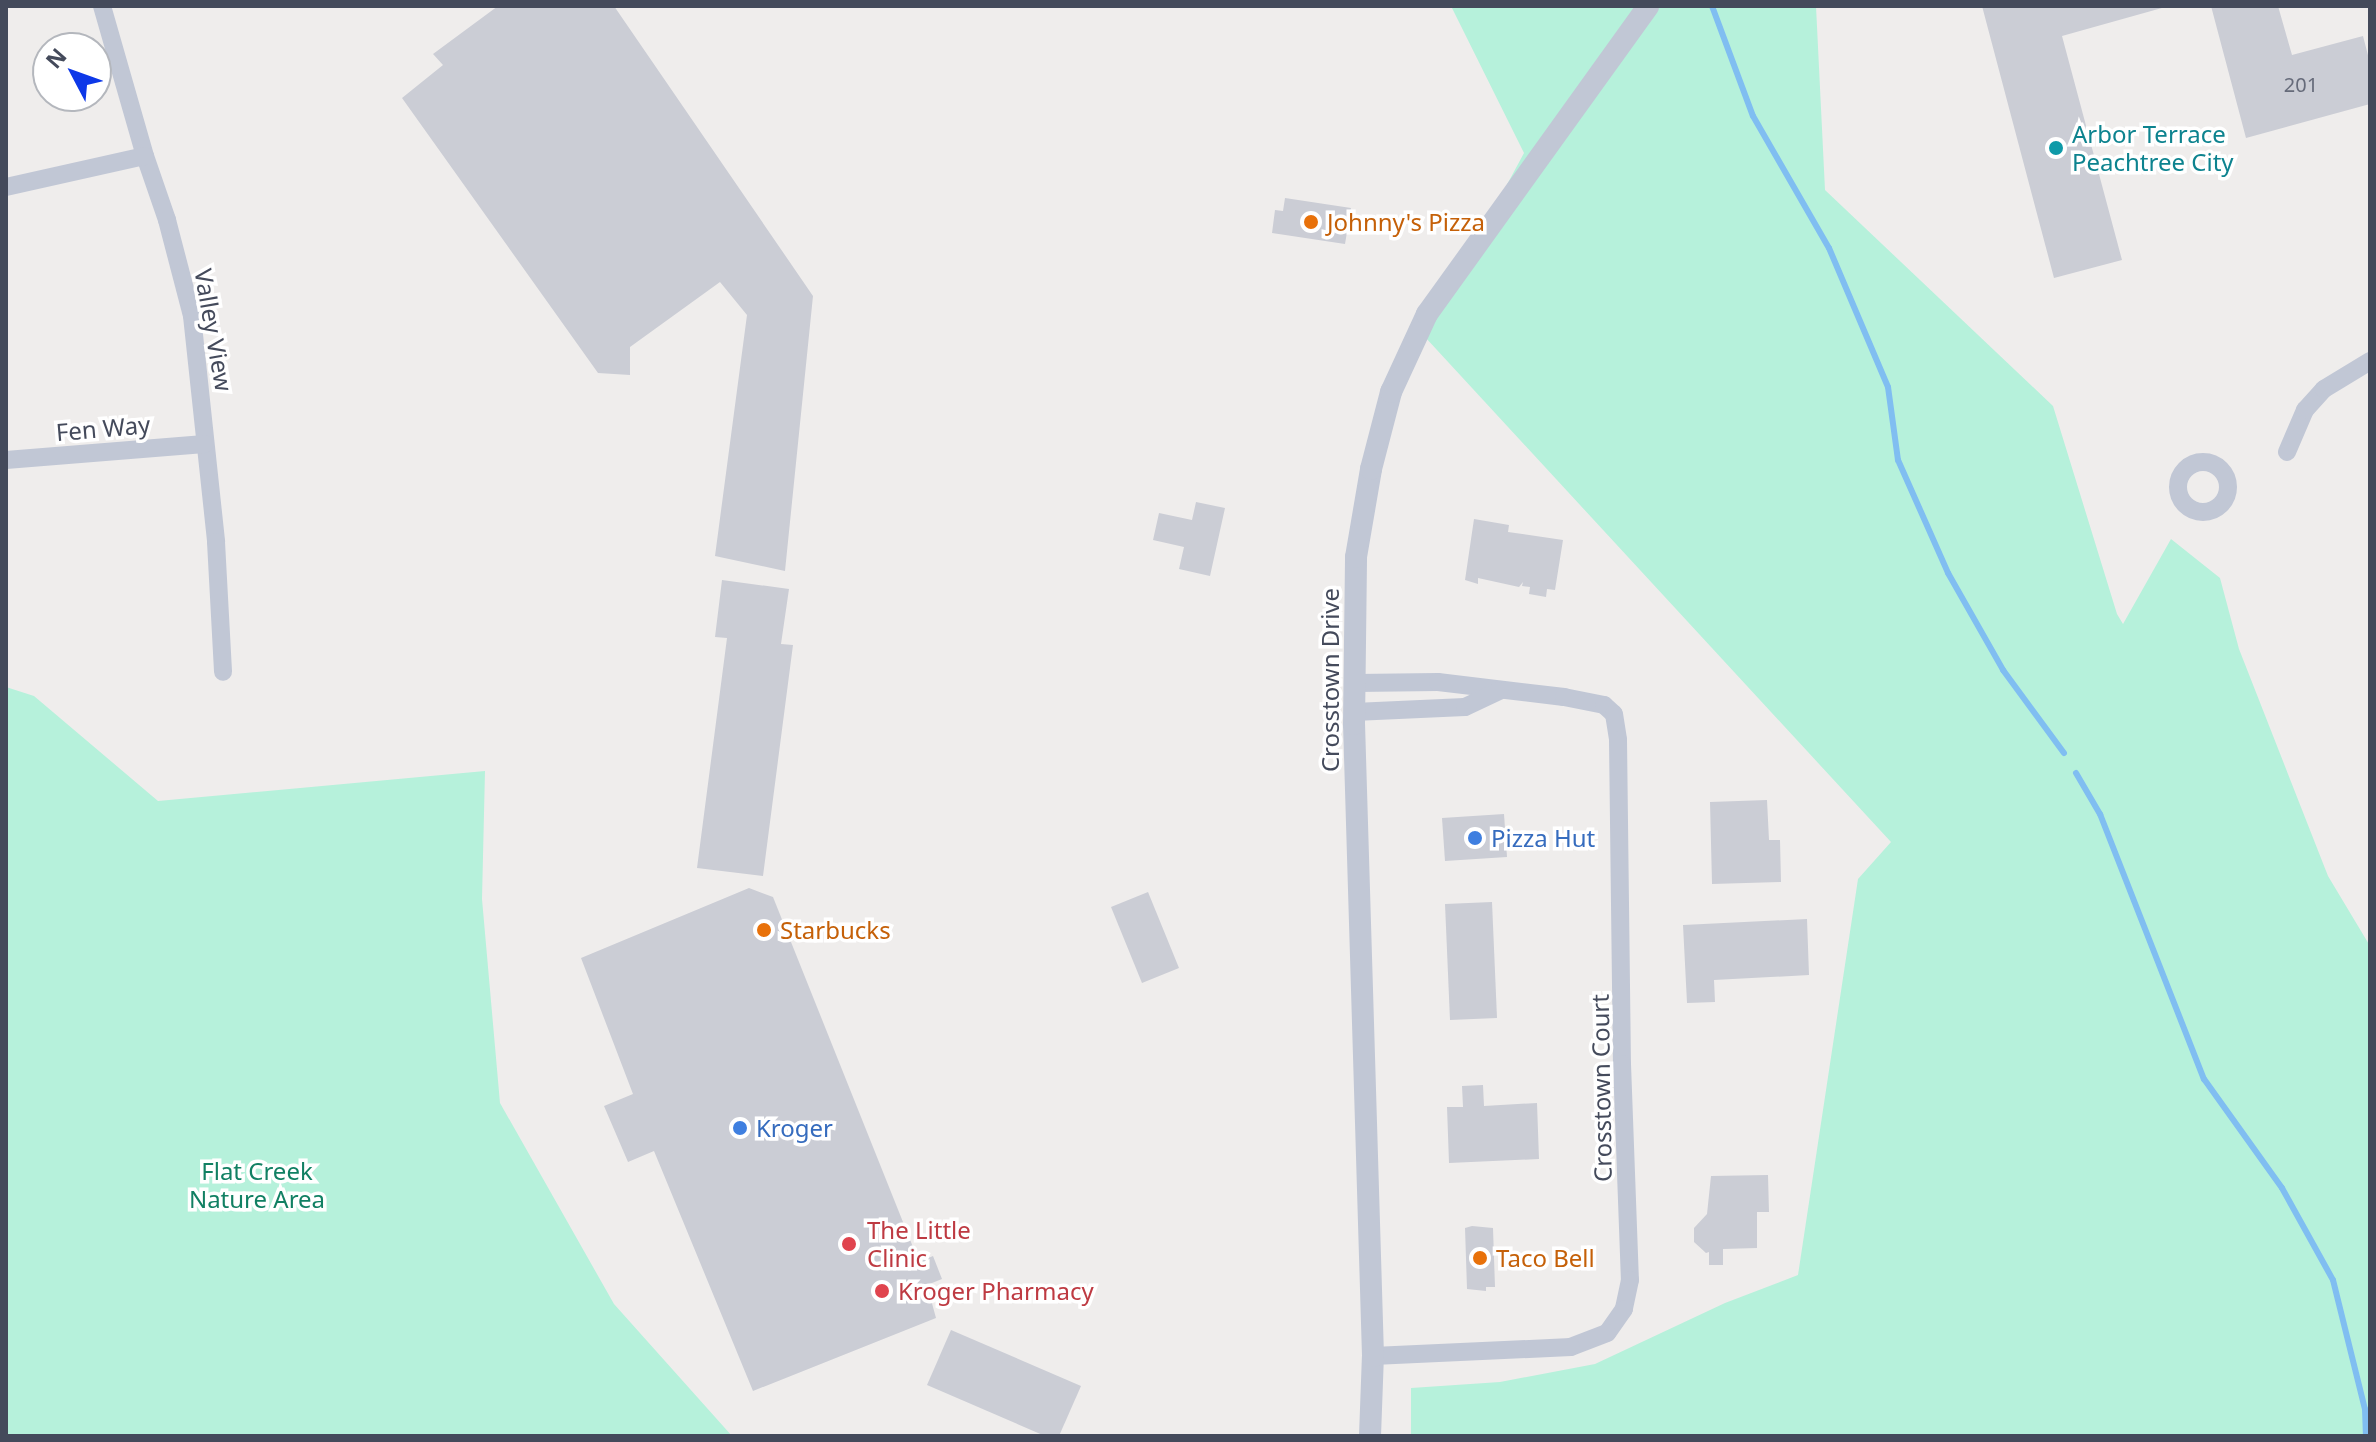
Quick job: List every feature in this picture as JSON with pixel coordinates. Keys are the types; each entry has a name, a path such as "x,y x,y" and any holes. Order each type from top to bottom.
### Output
{"street":[{"name":"Valley View","path":"102,6 145,156 167,220 192,316 216,542 223,672"},
{"name":"Crosstown Drive","path":"1370,1436 1373,1356 1354,712 1356,557 1371,469 1391,392 1427,314 1648,6"},
{"path":"6,187 145,156"},
{"path":"2287,452 2305,410 2324,389 2370,361"},
{"name":"Fen Way","path":"6,460 204,444"},
{"name":"Crosstown Court","path":"1356,683 1438,682 1604,705 1614,714 1618,740 1622,1064 1630,1280 1624,1309 1607,1333 1571,1347 1373,1356"},
{"path":"1354,712 1465,707 1502,690"}],"green space":[{"path":"1451,6 1816,6 1825,190 2053,406 2117,614 2123,624 2171,539 2220,578 2239,649 2328,876 2370,946 2370,1436 1411,1436 1411,1388 1500,1382 1595,1364 1725,1303 1798,1275 1858,879 1891,842 1425,337 1524,153"},
{"name":"Flat Creek Nature Area","path":"6,687 34,696 158,801 485,771 482,899 500,1103 614,1304 732,1436 6,1436"}],"building":[{"path":"498,6 614,6 813,296 785,571 715,556 747,315 720,282 630,347 630,375 598,373 402,98 443,65 433,54"},
{"name":"Arbor Terrace Peachtree City","path":"1982,6 2169,6 2062,36 2122,260 2054,278"},
{"name":"Arbor Terrace Peachtree City","path":"2211,6 2278,6 2292,55 2363,36 2370,63 2370,104 2246,138"},
{"name":"Johnny's Pizza","path":"1285,198 1351,208 1345,244 1272,233 1275,210 1283,211"},
{"path":"1196,502 1225,508 1210,576 1179,569 1184,547 1153,540 1159,513 1192,520"},
{"path":"1474,519 1509,525 1508,532 1563,540 1555,590 1547,589 1546,597 1529,594 1530,587 1522,586 1523,582 1519,587 1478,578 1478,584 1465,580"},
{"path":"722,580 789,589 781,644 793,645 763,876 697,868 727,638 715,637"},
{"path":"1767,800 1769,840 1780,840 1781,882 1712,884 1710,802"},
{"name":"Pizza Hut","path":"1504,814 1507,857 1445,861 1442,818"},
{"name":"Kroger","path":"749,888 773,897 919,1262 933,1256 942,1279 927,1285 936,1318 753,1391 654,1151 628,1162 604,1106 633,1094 581,958"},
{"path":"1148,892 1179,968 1142,983 1111,907"},
{"path":"1492,902 1497,1018 1450,1020 1445,904"},
{"path":"1807,919 1809,975 1714,980 1715,1002 1687,1003 1683,925"},
{"path":"1483,1085 1484,1106 1537,1103 1539,1159 1449,1163 1447,1107 1463,1107 1462,1086"},
{"path":"1768,1175 1769,1212 1757,1212 1757,1248 1723,1249 1723,1265 1709,1265 1709,1252 1706,1253 1694,1242 1694,1228 1707,1214 1711,1176"},
{"name":"Taco Bell","path":"1465,1228 1493,1228 1495,1287 1486,1287 1486,1291 1467,1289"},
{"path":"951,1330 1081,1386 1059,1436 1045,1436 927,1385"}],"waterway":[{"path":"1712,6 1753,116 1829,248 1888,387 1898,460 1948,573 2003,670 2064,753"},
{"path":"2076,773 2100,814 2204,1079 2282,1188 2333,1280 2365,1409 2366,1436"}],"place":[{"name":"Arbor Terrace Peachtree City","path":"2056,148"},
{"name":"Johnny's Pizza","path":"1311,222"},
{"name":"Pizza Hut","path":"1475,838"},
{"name":"Starbucks","path":"764,930"},
{"name":"Kroger","path":"740,1128"},
{"name":"The Little Clinic","path":"849,1244"},
{"name":"Taco Bell","path":"1480,1258"},
{"name":"Kroger Pharmacy","path":"882,1291"}]}
